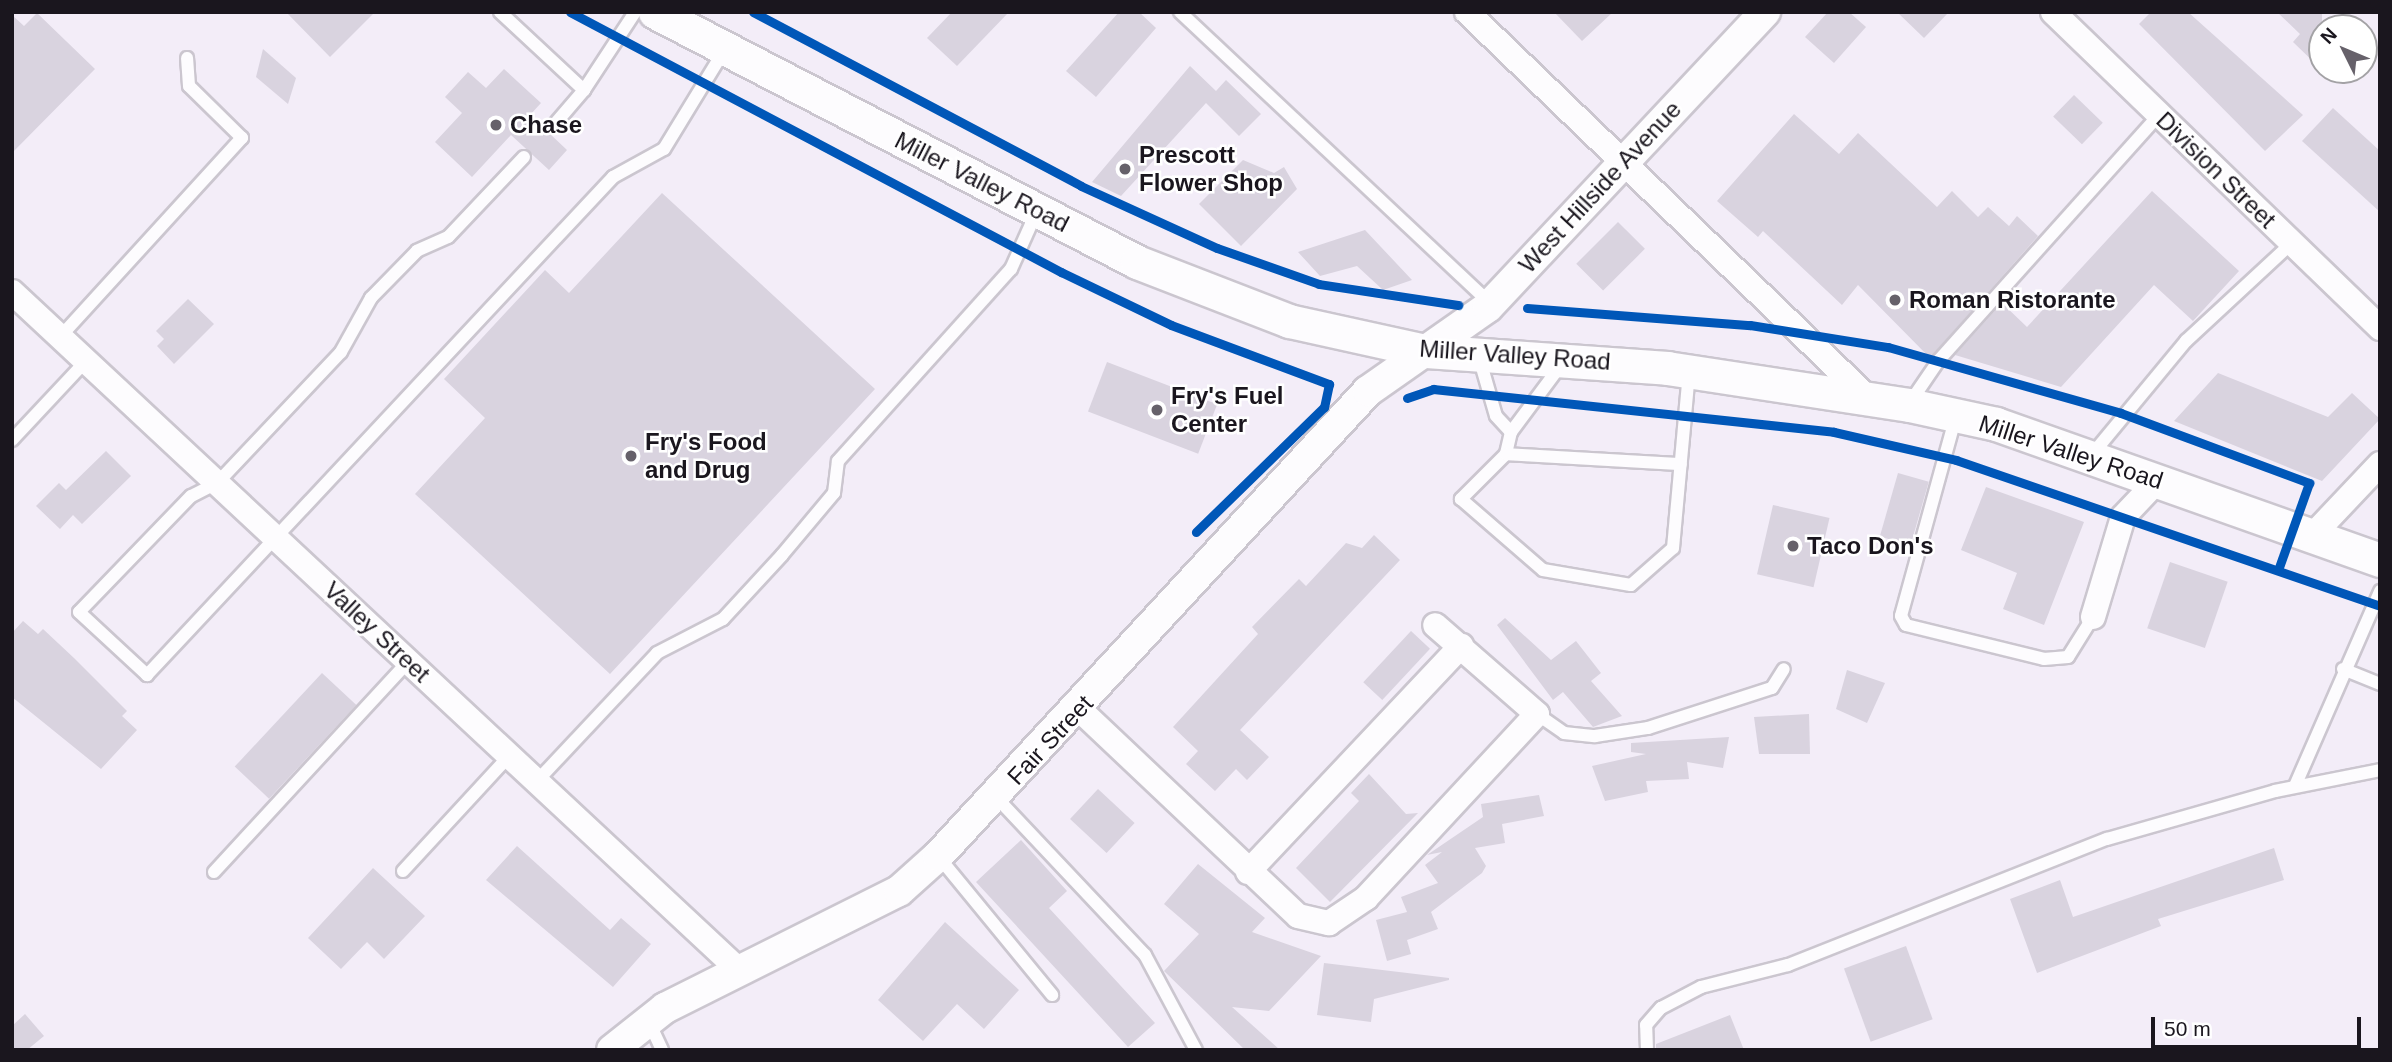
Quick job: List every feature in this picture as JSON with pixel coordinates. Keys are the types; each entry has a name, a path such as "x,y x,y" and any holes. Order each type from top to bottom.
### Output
{"main road":[{"name":"Miller Valley Road","path":"655,12 1138,262 1289,321 1426,351 1477,351 1689,371 1865,395 1956,415 2090,457 2380,560"}],"street":[{"path":"1467,12 1625,160 1865,395"},
{"name":"Division Street","path":"2053,12 2380,328"},
{"name":"West Hillside Avenue","path":"1426,351 1491,304 1761,14"},
{"name":"Valley Street","path":"12,292 741,972"},
{"name":"Fair Street","path":"612,1050 648,1021 899,891 938,856 1079,709 1368,391 1426,351"},
{"path":"2312,536 2380,464"},
{"path":"2093,617 2123,517 2157,481"},
{"path":"1079,709 1248,872 1298,916 1329,923 1366,898 1537,714 1435,625"},
{"path":"1248,872 1461,646"}],"lane":[{"path":"500,12 584,90"},
{"path":"554,125 584,90 635,12"},
{"path":"1180,12 1491,304"},
{"path":"524,157 448,237 417,251 371,298 341,352 217,483 191,496 79,612 147,675 613,177 664,149 726,49"},
{"path":"60,337 242,138 189,86 187,58"},
{"path":"1909,405 1939,360 2159,115"},
{"path":"537,781 657,653 723,619 782,555 834,493 838,461 1011,269 1037,210"},
{"path":"2090,457 2186,341 2292,243"},
{"path":"1477,351 1496,416 1511,432"},
{"path":"1565,359 1511,432 1506,454 1461,499 1543,570 1631,585 1674,548 1689,371"},
{"path":"12,440 86,361"},
{"path":"1956,415 1901,616 1906,625 2044,659 2068,657 2093,617"},
{"path":"1506,454 1681,464"},
{"path":"2295,786 2343,669 2380,591"},
{"path":"214,872 409,662"},
{"path":"1537,714 1564,733 1595,736 1648,728 1772,688 1784,669"},
{"path":"2343,669 2380,684"},
{"path":"403,871 509,755"},
{"path":"1647,1050 1646,1025 1661,1008 1701,987 1788,965 2107,839 2295,786 2380,770"},
{"path":"996,797 1145,955 1196,1050"},
{"path":"938,856 1052,995"},
{"path":"648,1021 662,1050"}],"building":[{"path":"286,12 375,12 330,57"},
{"path":"952,12 1009,12 957,66 927,38"},
{"path":"1119,12 1139,12 1156,28 1096,97 1066,71"},
{"path":"1554,12 1613,12 1582,41"},
{"path":"1828,12 1849,12 1866,27 1834,63 1805,37"},
{"path":"1897,12 1949,12 1924,38"},
{"path":"2151,12 2188,12 2303,115 2265,151 2139,24"},
{"path":"2277,12 2322,12 2308,14 2308,56 2293,42 2300,34"},
{"path":"37,13 95,69 12,153 12,15 24,26"},
{"path":"263,49 296,78 288,104 256,77"},
{"path":"1190,66 1216,91 1226,80 1261,114 1239,136 1206,103 1121,196 1092,182"},
{"name":"Chase","path":"504,69 541,103 530,115 567,150 549,170 511,135 472,177 435,142 462,113 445,97 468,72 486,88"},
{"path":"2074,95 2103,123 2082,144 2053,117"},
{"path":"2333,108 2380,151 2380,212 2302,141"},
{"path":"1794,114 1839,154 1858,133 1937,207 1952,191 1978,217 1988,207 2009,226 2017,216 2038,236 1930,358 1858,285 1842,305 1763,231 1758,237 1717,201"},
{"path":"1243,160 1274,173 1284,167 1297,189 1241,246 1199,204"},
{"path":"2152,191 2239,271 2193,321 2154,285 2061,387 1955,355 2002,303 2027,327"},
{"name":"Fry's Food and Drug","path":"662,193 875,389 610,674 415,494 485,418 444,379 545,270 569,293"},
{"path":"1618,222 1645,249 1603,291 1576,264"},
{"path":"1365,230 1412,280 1383,290 1357,266 1320,276 1298,252"},
{"path":"188,299 214,324 174,364 157,346 164,339 156,331"},
{"name":"Fry's Fuel Center","path":"1107,362 1217,404 1198,454 1088,411"},
{"path":"2218,373 2328,417 2352,393 2380,419 2322,481 2174,421"},
{"path":"106,451 131,476 82,524 73,515 60,529 36,506 59,483 66,490"},
{"path":"1898,473 1929,482 1911,545 1880,536"},
{"path":"1986,487 2084,522 2044,625 2003,609 2017,573 1961,550"},
{"name":"Taco Don's","path":"1773,505 1830,518 1814,587 1757,574"},
{"path":"1374,535 1400,560 1240,730 1269,757 1247,780 1236,769 1215,791 1186,764 1198,751 1173,727 1258,634 1252,627 1299,579 1306,586 1346,543 1362,548"},
{"path":"2170,562 2228,582 2205,648 2147,628"},
{"path":"1505,618 1551,660 1576,641 1601,673 1591,681 1622,716 1593,727 1563,692 1553,700 1497,625"},
{"path":"23,621 38,634 43,629 127,711 122,716 137,730 101,769 12,697 12,633"},
{"path":"1411,631 1430,649 1382,700 1363,682"},
{"path":"1847,670 1885,683 1867,723 1836,709"},
{"path":"322,673 356,705 269,799 235,767"},
{"path":"1809,714 1810,754 1759,754 1754,717"},
{"path":"1729,737 1723,768 1687,762 1689,779 1646,781 1648,792 1605,801 1592,766 1646,754 1631,752 1631,743"},
{"path":"1369,774 1406,814 1418,813 1330,902 1296,868 1359,801 1351,793"},
{"path":"1098,789 1135,823 1107,853 1070,819"},
{"path":"1539,795 1544,816 1502,824 1505,843 1475,848 1486,866 1482,873 1431,912 1438,929 1407,940 1411,954 1387,961 1376,920 1407,912 1401,897 1438,883 1425,865 1442,852 1427,855 1483,817 1481,804"},
{"path":"1021,840 1067,891 1049,908 1155,1023 1128,1047 976,882"},
{"path":"517,846 610,930 621,918 651,944 613,987 486,880"},
{"path":"2274,848 2284,880 2158,919 2161,926 2037,973 2010,899 2060,880 2073,917"},
{"path":"1198,864 1265,918 1252,932 1321,956 1269,1011 1232,1007 1280,1050 1245,1050 1164,971 1199,934 1164,904"},
{"path":"373,868 425,916 384,959 367,942 341,969 308,938"},
{"path":"945,922 1019,990 984,1029 957,1004 923,1041 878,1000"},
{"path":"1906,946 1933,1019 1871,1042 1844,969"},
{"path":"1324,963 1449,980 1374,999 1371,1022 1317,1015"},
{"path":"25,1014 44,1036 27,1050 12,1050 12,1026"},
{"path":"1730,1015 1744,1050 1656,1050 1656,1044"}],"cycle path":[{"path":"570,12 1061,272 1171,325 1329,384 1324,407 1196,532"},
{"path":"753,12 1081,186 1217,248 1319,284 1458,305"},
{"path":"1527,308 1750,325 1888,347 2121,413 2309,483 2278,570"},
{"path":"1407,398 1433,389 1834,432 1956,460 2380,606"}],"place":[{"name":"Chase","path":"496,125"},
{"name":"Prescott Flower Shop","path":"1125,169"},
{"name":"Roman Ristorante","path":"1895,300"},
{"name":"Fry's Fuel Center","path":"1157,410"},
{"name":"Fry's Food and Drug","path":"631,456"},
{"name":"Taco Don's","path":"1793,546"}]}
